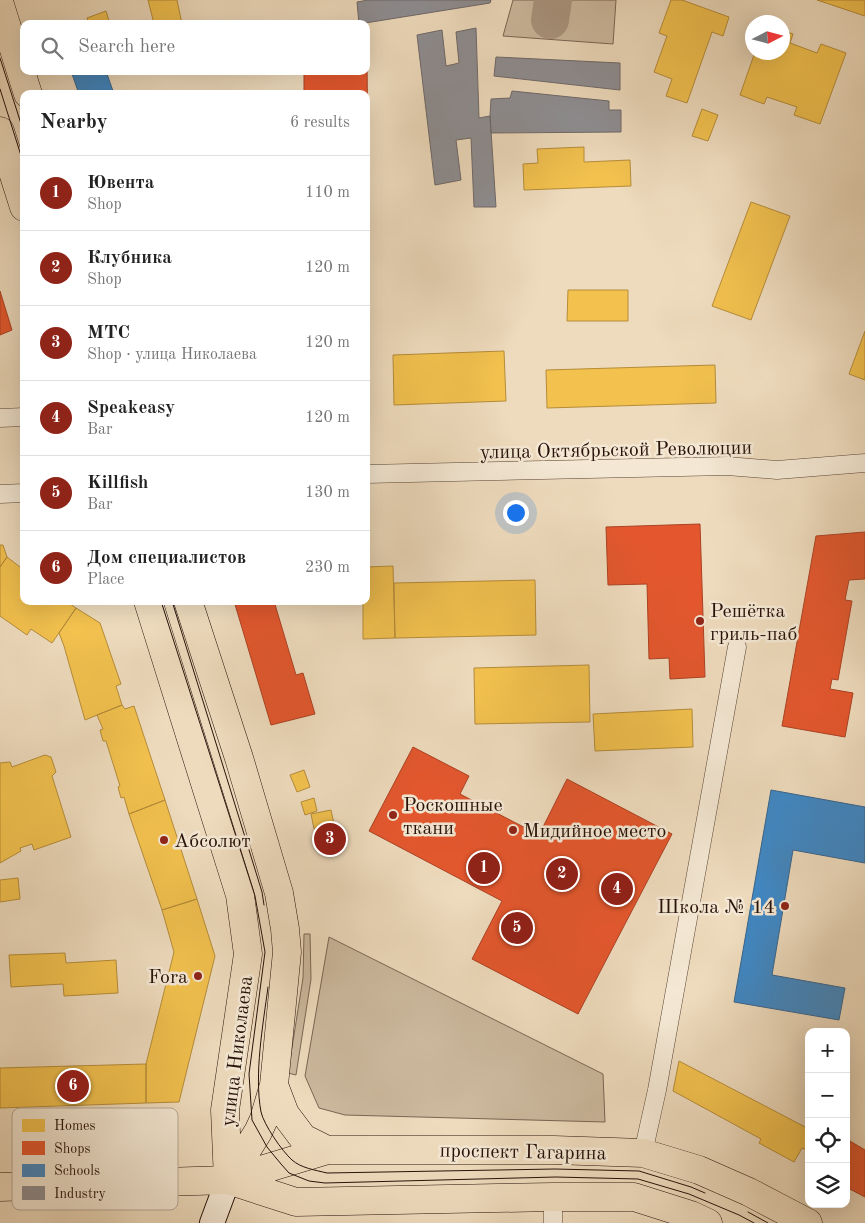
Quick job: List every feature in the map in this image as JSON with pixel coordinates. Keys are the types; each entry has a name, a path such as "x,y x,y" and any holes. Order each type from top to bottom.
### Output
{"main road":[{"path":"0,5 20,69"},
{"path":"22,75 27,90"},
{"path":"0,131 20,194"},
{"name":"улица Николаева","path":"149,605 240,895 248,954 225,1110 228,1180"},
{"name":"улица Николаева","path":"189,605 239,758 279,893 287,952 274,1085 258,1132 228,1180"},
{"path":"274,1085 285,1114 303,1138 327,1150"},
{"name":"проспект Гагарина","path":"178,1182 228,1180 327,1150 643,1152 699,1170 749,1192 808,1223"},
{"name":"проспект Гагарина","path":"228,1180 296,1202 553,1210 634,1197 691,1215 708,1223"}],"street":[{"path":"0,418 20,417"},
{"name":"улица Октябрьской Революции","path":"370,474 727,466 777,470 865,463"},
{"path":"0,494 20,493"},
{"path":"643,1152 657,1090 737,648"},
{"path":"212,1223 228,1180"}],"shaded area":[{"path":"513,0 616,0 613,44 503,36"},
{"path":"304,934 310,934 311,979 296,1075 288,1073 303,978"},
{"path":"329,937 603,1074 605,1122 345,1115 319,1108 305,1076"}],"building: Homes":[{"path":"148,0 177,0 181,20 153,20"},
{"path":"671,0 682,0 729,17 723,36 712,32 687,103 666,96 672,79 654,72 667,36 659,33"},
{"path":"817,0 865,0 865,16"},
{"path":"106,11 109,20 88,20 87,18"},
{"path":"790,43 817,53 821,44 846,53 820,124 794,115 797,107 767,97 764,104 740,95 752,60 790,60"},
{"path":"702,109 718,115 708,141 692,136"},
{"path":"584,147 584,162 630,160 631,186 524,190 523,164 538,163 537,149"},
{"path":"751,202 790,216 751,320 712,306"},
{"path":"568,290 628,290 628,321 567,321"},
{"path":"865,331 865,380 849,374"},
{"path":"504,351 506,401 394,405 393,355"},
{"path":"715,365 716,403 547,408 546,370"},
{"path":"0,545 3,545 7,557 0,567"},
{"path":"7,557 20,567 20,605 72,605 76,608 52,643 31,629 27,635 0,616 0,567"},
{"path":"393,566 395,638 363,639 363,605 370,605 370,567"},
{"path":"535,580 536,635 395,638 394,583"},
{"path":"76,608 100,623 121,684 116,686 122,705 85,720 59,633"},
{"path":"589,665 590,722 475,724 474,668"},
{"path":"122,705 125,709 134,706 165,800 129,814 124,797 121,798 118,787 120,786 106,741 103,741 100,730 103,729 97,715"},
{"path":"692,709 693,747 595,751 593,714"},
{"path":"45,755 51,757 56,772 52,776 71,837 34,850 32,844 20,848 21,851 0,863 0,763 10,762 12,767"},
{"path":"304,770 310,787 297,792 290,775"},
{"path":"314,798 317,811 305,815 301,802"},
{"path":"165,800 197,899 162,910 129,814"},
{"path":"331,810 334,824 314,829 311,814"},
{"path":"18,878 20,899 0,902 0,880"},
{"path":"197,899 215,956 179,1102 146,1103 146,1064 174,952 162,910"},
{"path":"65,953 66,963 116,960 118,993 64,996 63,984 11,987 9,955"},
{"path":"679,1061 805,1127 805,1150 802,1148 794,1162 759,1143 761,1139 673,1091"},
{"path":"146,1064 146,1103 0,1108 0,1068"}],"building: Shops":[{"path":"304,75 367,75 367,90 304,90"},
{"path":"0,291 12,330 0,335"},
{"path":"700,524 705,677 670,679 669,658 649,659 647,584 608,585 606,527"},
{"path":"865,532 865,579 849,580 845,600 852,601 838,680 832,679 830,689 853,693 845,737 782,726 816,536"},
{"path":"235,605 275,605 296,675 303,673 315,714 271,725"},
{"path":"413,747 469,776 460,794 539,835 567,779 672,834 578,1014 472,959 502,901 369,831"},
{"path":"333,828 339,845 326,850 320,832"},
{"path":"850,1141 865,1150 865,1197 850,1189"}],"building: Schools":[{"path":"72,75 107,75 113,90 78,90"},
{"path":"771,790 865,807 865,863 793,850 772,975 845,988 839,1020 734,1002"}],"building: Industry":[{"path":"368,0 491,0 490,3 370,22 370,20 359,20 357,2"},
{"path":"476,28 479,118 490,116 496,207 474,207 471,138 456,140 461,180 435,185 417,35 442,30 446,66 459,63 456,32"},
{"path":"496,57 620,63 620,90 494,76"},
{"path":"512,91 609,101 609,110 621,110 621,132 491,133 491,99 510,98"}],"waterway":[{"path":"550,20 553,0"}],"tram line":[{"path":"0,58 20,120"},
{"path":"0,89 20,152"},
{"path":"162,605 255,896 265,952 249,1074 252,1120 267,1147 289,1173 309,1181 325,1183 556,1177 638,1179 689,1194 754,1223"},
{"path":"173,605 262,892 264,905"},
{"path":"268,987 258,1082 261,1112 269,1131 288,1156 300,1165 327,1173 555,1169 639,1171 705,1193"},
{"path":"748,1212 768,1223"}],"place":[{"name":"Решётка гриль-паб","path":"700,621"},
{"name":"Роскошные ткани","path":"393,815"},
{"name":"Мидийное место","path":"513,830"},
{"name":"МТС","path":"330,839"},
{"name":"Абсолют","path":"164,840"},
{"name":"Ювента","path":"484,868"},
{"name":"Клубника","path":"562,874"},
{"name":"Speakeasy","path":"617,889"},
{"name":"Школа № 14","path":"785,906"},
{"name":"Killfish","path":"517,928"},
{"name":"Fora","path":"198,976"},
{"name":"Дом специалистов","path":"73,1086"}]}
